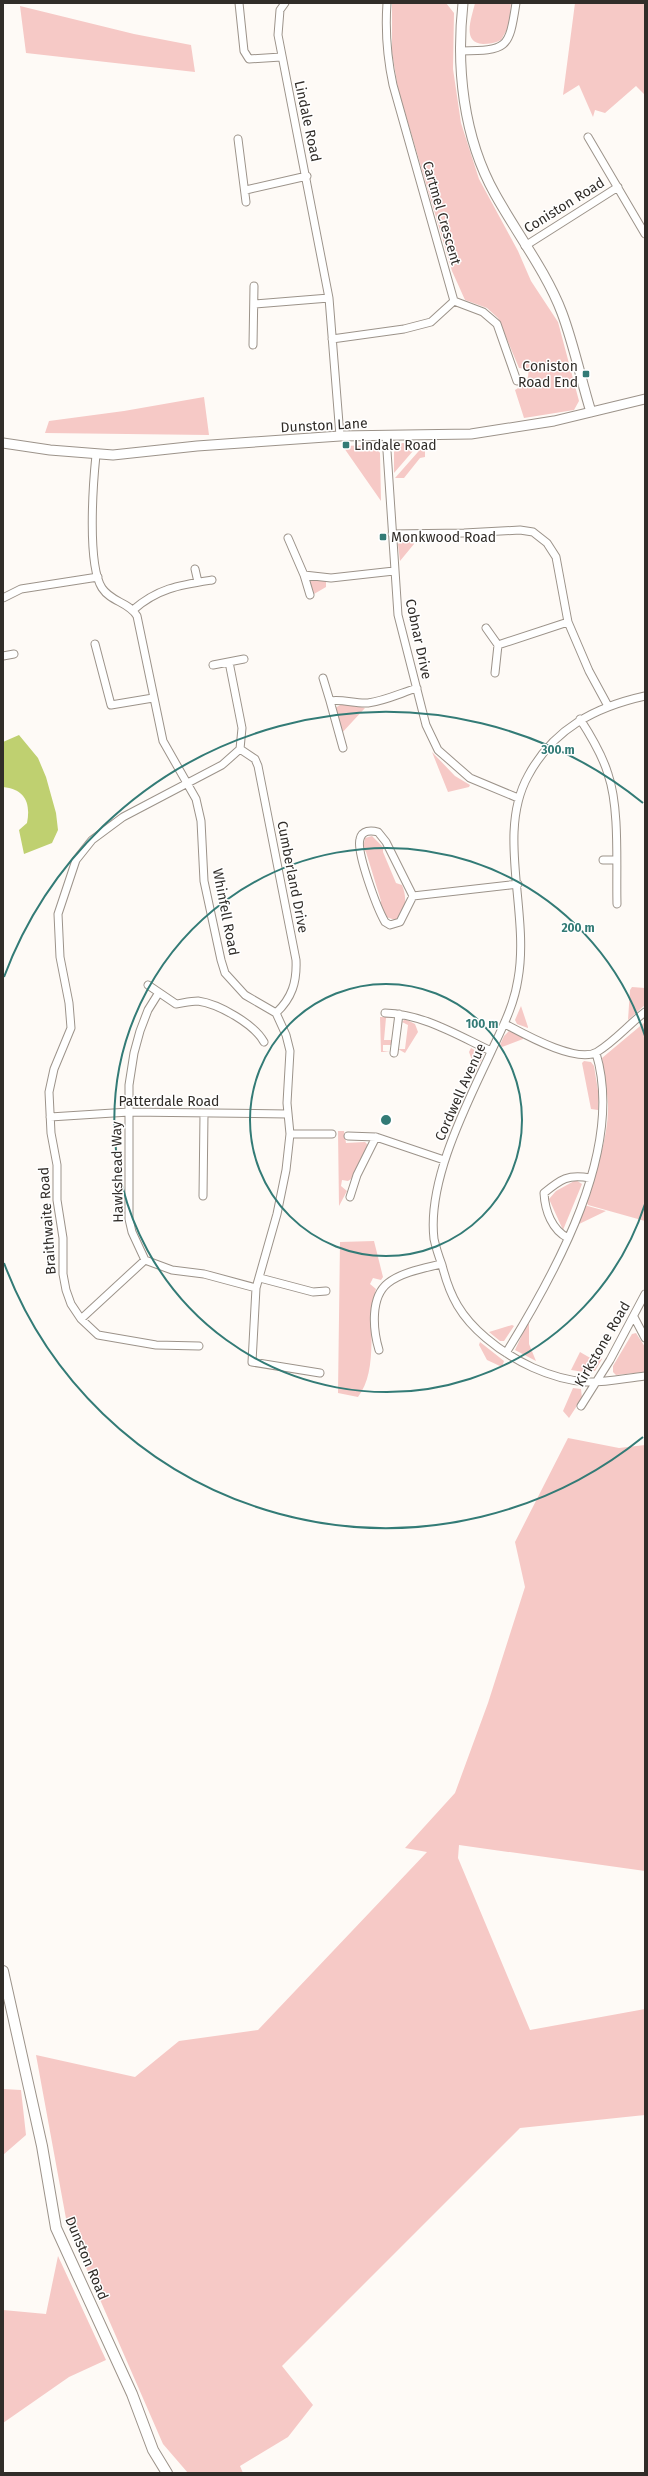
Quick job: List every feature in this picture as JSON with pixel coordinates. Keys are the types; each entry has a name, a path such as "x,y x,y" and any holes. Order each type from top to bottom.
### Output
{"main road":[{"name":"Dunston Road","path":"3,1971 42,2146 56,2228 132,2394 153,2450 168,2473"}],"street":[{"path":"239,3 244,51 249,59 281,57"},
{"name":"Lindale Road","path":"285,3 280,10 278,35 281,57 307,176 329,298 340,436"},
{"name":"Cartmel Crescent","path":"387,3 385,28 387,58 454,302"},
{"name":"Coniston Road","path":"463,3 460,51 461,80 468,119 480,162 494,193 562,313 591,412"},
{"path":"460,51 498,49 505,44 511,32 516,3"},
{"name":"Coniston Road","path":"588,137 645,234"},
{"path":"238,139 246,190 246,202"},
{"path":"246,190 307,176"},
{"name":"Coniston Road","path":"525,246 618,187"},
{"path":"253,345 255,304 254,286"},
{"path":"255,304 329,298"},
{"path":"332,339 404,329 431,322 454,302 483,312 497,324 517,381"},
{"name":"Dunston Lane","path":"3,443 96,455 137,454 197,446 340,436 471,434 516,428 645,400"},
{"name":"Cobnar Drive","path":"386,436 398,615 426,725 438,750 470,778 518,798"},
{"path":"96,455 92,534 98,577 106,593 134,610 155,593 212,580"},
{"path":"392,534 464,533 520,530 533,532 547,543 556,557 568,622 589,671 608,706"},
{"path":"288,538 304,575 310,595"},
{"path":"195,569 198,582"},
{"path":"304,575 331,578 394,571"},
{"path":"3,598 21,589 98,577"},
{"name":"Whinfell Road","path":"134,610 139,621 153,698 163,741 196,799 201,821 204,881 217,948 226,973 245,995 276,1013"},
{"path":"498,646 568,622"},
{"path":"486,628 498,646 495,673"},
{"path":"95,644 111,705 153,698"},
{"path":"3,656 14,654"},
{"path":"213,665 244,659"},
{"path":"229,662 242,728 240,749"},
{"path":"324,678 343,748"},
{"path":"330,701 338,700 357,703 370,702 416,688"},
{"name":"Cordwell Avenue","path":"645,696 608,706 580,719 561,733 541,754 518,798 514,843 522,922 521,962 514,999 505,1024 491,1052 444,1160 435,1207 434,1239 450,1294 464,1316 480,1333 506,1353 551,1375 574,1380 597,1382 645,1376"},
{"path":"580,719 596,745 608,774 614,803 617,904"},
{"name":"Braithwaite Road","path":"199,1346 156,1345 98,1335 81,1318 71,1304 63,1274 63,1238 57,1200 57,1165 51,1133 49,1092 54,1069 71,1028 69,1003 60,957 58,914 69,875 84,848 104,829 222,765 240,749"},
{"name":"Cumberland Drive","path":"240,749 255,759 258,766 296,960 294,986 286,1004 276,1013"},
{"path":"371,830 378,832 386,842 414,896 400,922 390,925 385,922 370,888 359,846 360,837 364,833 371,830"},
{"path":"603,860 616,860"},
{"path":"414,896 518,884"},
{"path":"148,985 158,994 176,1004 198,1001 226,1012 248,1024 264,1042"},
{"name":"Hawkshead Way","path":"146,1260 132,1232 129,1219 129,1085 134,1053 148,1010 158,994"},
{"path":"505,1024 568,1052 581,1055 596,1053 645,1012"},
{"path":"276,1013 286,1035 290,1051 287,1114 290,1134 286,1170 277,1214 256,1288 252,1362 320,1373"},
{"path":"385,1013 399,1014 437,1025 491,1052"},
{"path":"394,1053 399,1014"},
{"path":"506,1353 553,1272 568,1238 590,1178 604,1121 602,1074 596,1053"},
{"name":"Patterdale Road","path":"50,1117 129,1112 287,1114"},
{"path":"203,1196 204,1114"},
{"path":"290,1134 332,1134"},
{"path":"348,1136 376,1137 444,1160"},
{"path":"350,1197 357,1175 376,1137"},
{"path":"568,1238 560,1234 552,1222 545,1205 544,1193 556,1183 574,1175 590,1178"},
{"path":"81,1318 146,1260 172,1270 204,1274 256,1288"},
{"path":"379,1350 375,1331 378,1296 389,1282 417,1270 441,1264"},
{"path":"260,1278 314,1292 326,1291"},
{"name":"Kirkstone Road","path":"581,1406 597,1382 634,1317 645,1294"},
{"path":"634,1317 645,1338"}],"shaded area":[{"path":"392,3 446,3 454,13 453,69 461,123 479,179 518,251 531,281 558,322 579,401 574,410 524,418 515,390 526,382 528,369 519,368 498,318 487,308 465,300 452,271 398,89 392,52"},
{"path":"475,3 511,3 509,26 501,40 483,44 476,43 472,39 470,34 470,22"},
{"path":"575,3 645,3 645,95 636,86 605,113 595,110 593,117 579,85 563,95"},
{"path":"20,6 134,34 191,45 195,72 26,53"},
{"path":"204,397 209,435 45,433 49,421 124,411"},
{"path":"402,443 419,444 394,473 394,452"},
{"path":"425,444 425,457 420,458 404,478 395,478"},
{"path":"370,445 376,447 380,453 381,501 344,448 344,446"},
{"path":"405,538 412,540 414,544 400,561 398,544"},
{"path":"310,579 326,581 326,587 314,594"},
{"path":"342,704 365,708 340,735 335,708"},
{"path":"19,735 38,758 46,777 56,813 58,830 52,843 24,854 19,830 27,823 27,803 25,798 17,791 11,788 3,787 3,742"},
{"path":"432,752 455,776 470,785 469,787 448,792"},
{"path":"372,836 383,847 383,852 396,883 402,885 404,889 404,909 402,914 395,920 386,917 379,905 381,901 366,852 363,848 365,838"},
{"path":"632,987 645,988 645,1005 628,1020 630,990"},
{"path":"521,1006 528,1028 517,1024 515,1020"},
{"path":"380,1017 392,1017 386,1018 384,1040 392,1040 392,1045 383,1045 383,1051 390,1052 381,1052"},
{"path":"405,1019 415,1024 418,1032 405,1053 398,1049 405,1049 408,1025 402,1022"},
{"path":"645,1022 645,1221 588,1205 586,1201 598,1165 608,1116 608,1104 602,1058"},
{"path":"509,1031 523,1037 523,1039 502,1047 500,1045 504,1036"},
{"path":"471,1048 481,1054 482,1059 476,1071 469,1052"},
{"path":"584,1061 591,1062 594,1066 599,1097 598,1110 591,1109 582,1063"},
{"path":"338,1131 344,1131 346,1143 365,1142 368,1145 351,1179 348,1181 342,1180 341,1186 347,1191 339,1206"},
{"path":"576,1180 582,1184 563,1230 549,1199 556,1191"},
{"path":"584,1205 606,1211 577,1225"},
{"path":"374,1241 383,1277 381,1280 373,1278 370,1284 376,1289 372,1316 371,1359 365,1385 358,1397 338,1393 340,1242"},
{"path":"527,1324 529,1324 529,1344 536,1361 515,1350"},
{"path":"512,1325 514,1326 504,1341 500,1341 489,1332"},
{"path":"636,1333 645,1347 645,1372 616,1375 613,1372 613,1366 632,1334"},
{"path":"480,1342 504,1361 502,1367 487,1360 479,1345"},
{"path":"580,1352 592,1359 595,1355 602,1359 595,1371 584,1372 571,1370"},
{"path":"573,1388 581,1389 582,1398 569,1418 563,1411"},
{"path":"568,1438 619,1448 645,1445 645,1871 459,1845 458,1858 530,2030 645,2009 645,2115 520,2128 282,2366 313,2405 288,2437 240,2466 243,2473 188,2473 163,2444 67,2224 36,2055 135,2077 179,2041 258,2030 427,1852 405,1848 455,1793 488,1703 525,1587 515,1542"},
{"path":"3,2089 21,2090 26,2135 3,2155"},
{"path":"58,2256 106,2360 69,2377 3,2423 3,2310 46,2314"}],"place":[{"name":"Coniston Road End","path":"586,374"},
{"name":"Lindale Road","path":"346,445"},
{"name":"Monkwood Road","path":"383,537"}]}
